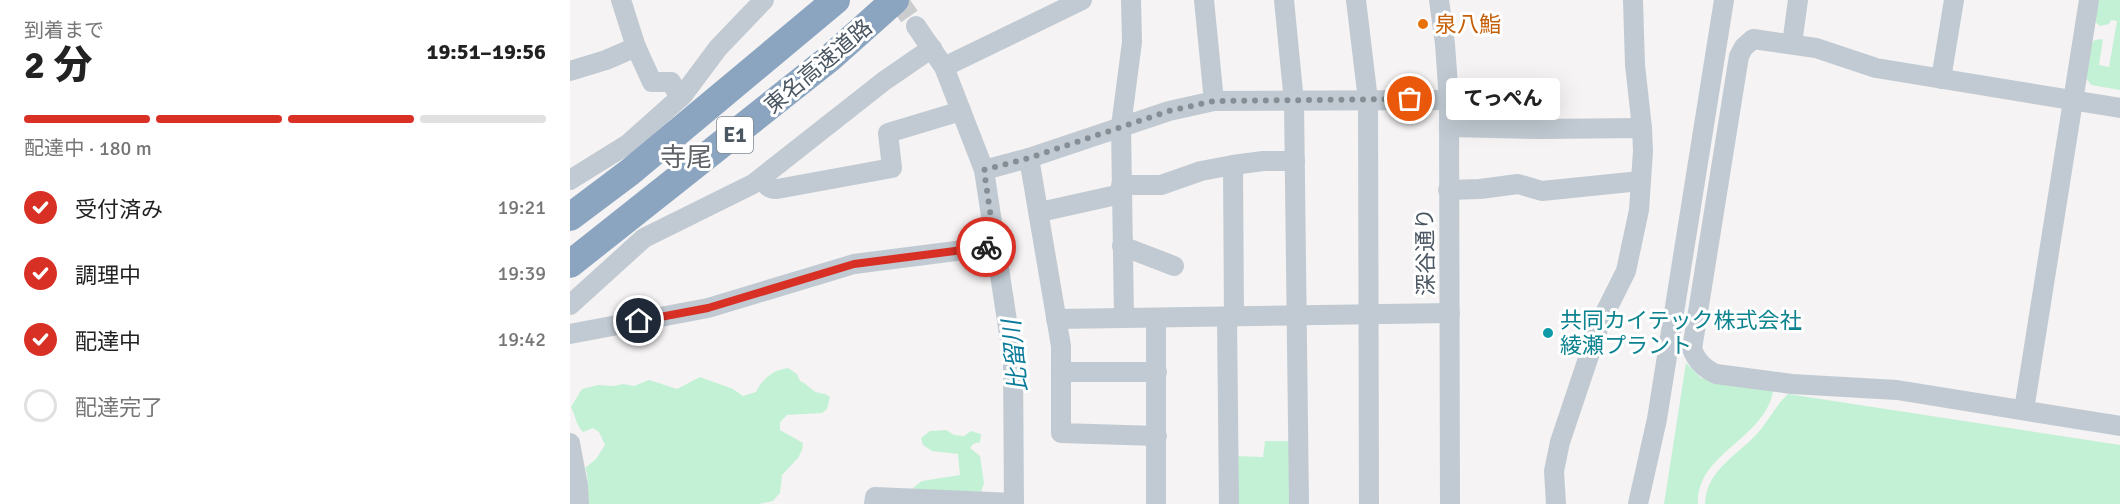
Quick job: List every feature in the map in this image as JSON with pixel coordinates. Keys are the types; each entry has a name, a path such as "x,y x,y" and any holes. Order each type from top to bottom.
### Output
{"highway":[{"name":"東名高速道路","path":"570,217 630,172 836,0"},
{"name":"東名高速道路","path":"570,264 804,79 895,0"}],"street":[{"path":"621,0 636,47 652,82 671,82 680,98"},
{"path":"570,180 628,144 680,98 718,48 764,0"},
{"path":"944,68 1082,0"},
{"path":"1124,318 1121,126 1132,42 1131,0"},
{"path":"1204,0 1214,101"},
{"path":"1284,0 1294,102 1299,504"},
{"path":"1356,0 1368,100 1369,504"},
{"name":"深谷通り","path":"1439,0 1449,100 1450,504"},
{"path":"1556,504 1554,471 1560,442 1600,323 1626,271 1639,210 1643,151 1635,65 1633,0"},
{"path":"1638,504 1657,419 1724,0"},
{"path":"1791,44 1798,0"},
{"path":"1941,79 1954,0"},
{"path":"2024,410 2089,0"},
{"path":"874,504 874,497 1014,504 1013,360 984,170 944,68 916,26"},
{"path":"2120,108 1876,68 1816,48 1754,39 1744,47 1739,56 1692,349 1696,358 1706,369 1716,374 1792,384 1897,390 2120,426"},
{"path":"570,71 606,60 636,47"},
{"path":"570,304 644,238 753,184 884,81 932,48"},
{"path":"984,170 1029,158 1169,111 1214,101 1449,100"},
{"path":"762,178 770,189 777,189 892,168 888,133 961,111"},
{"path":"1449,127 1642,128"},
{"path":"1029,158 1061,346 1061,434 1156,436"},
{"path":"1040,212 1121,190 1161,185 1201,171 1263,161 1295,161"},
{"path":"1229,504 1233,165"},
{"path":"1448,190 1518,184 1542,191 1640,182"},
{"path":"570,334 708,308 854,264 995,246"},
{"path":"1122,246 1174,266"},
{"path":"1056,319 1450,313"},
{"path":"1156,318 1156,504"},
{"path":"1061,372 1157,372"},
{"path":"570,443 579,504"}],"green space":[{"path":"2095,0 2120,0 2120,90 2091,85 2086,78 2091,43 2095,40 2103,39 2099,65 2109,67 2117,21 2111,20 2109,24 2100,26 2094,21"},
{"path":"1686,363 1701,378 1773,391 1767,408 1758,422 1719,458 1708,472 1700,486 1698,504 1664,504"},
{"path":"788,368 814,391 830,397 827,409 822,413 787,415 780,422 780,430 803,443 798,458 782,475 780,493 773,501 759,504 586,504 585,468 596,459 605,445 599,432 593,428 583,432 581,430 571,407 582,389 598,385 634,386 649,380 677,389 700,377 733,389 743,396 756,392 765,379 773,373"},
{"path":"1788,394 2120,445 2120,504 1705,504 1707,492 1716,473 1756,435"},
{"path":"946,430 954,435 964,436 971,431 981,434 980,442 973,444 970,448 980,456 984,483 981,492 918,495 913,488 922,481 960,475 958,454 932,451 923,445 921,438 930,431"},
{"path":"1265,441 1292,441 1292,504 1234,504 1234,456 1263,457"}],"tunnel":[{"path":"898,0 916,26"}],"way so far":[{"path":"986,247 995,246 984,170 1029,158 1169,111 1214,101 1294,102 1410,99"}],"place":[{"name":"泉八鮨","path":"1423,24"},
{"name":"てっぺん","path":"1410,99"},
{"name":"共同カイテック株式会社 綾瀬プラント","path":"1548,333"}],"district":[{"name":"寺尾","path":"686,157"}],"route":[{"path":"639,321 708,308 854,264 986,247"}],"water label":[{"name":"比留川","path":"1015,356"}]}
